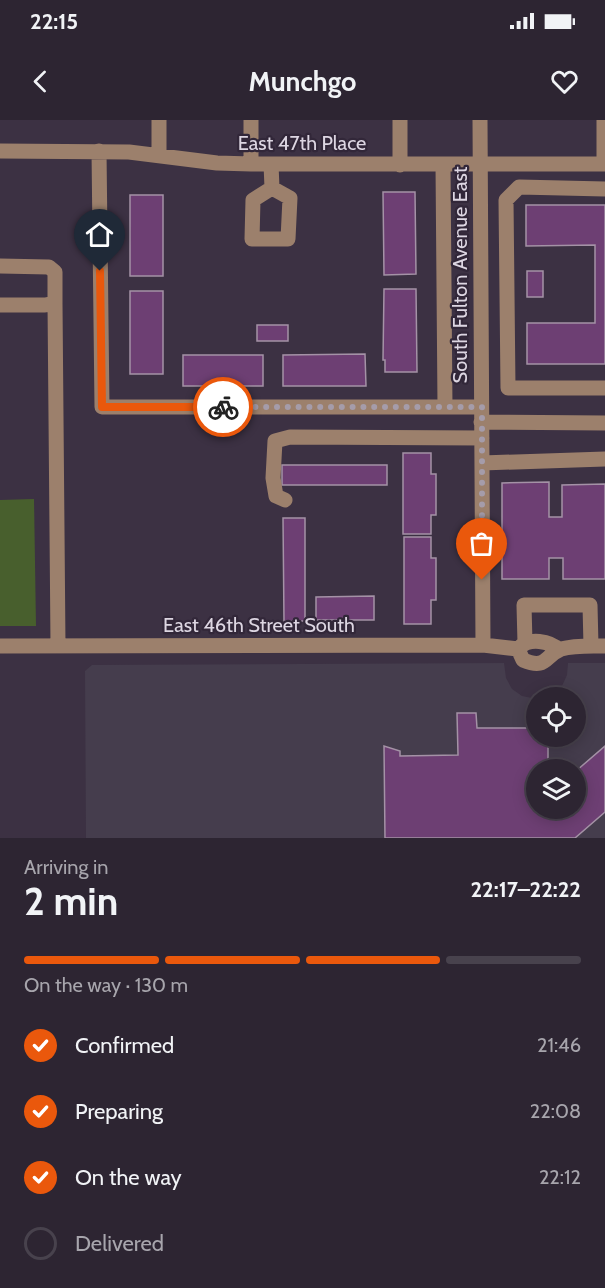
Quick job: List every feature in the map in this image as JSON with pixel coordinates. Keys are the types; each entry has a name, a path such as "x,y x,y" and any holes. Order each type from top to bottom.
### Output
{"street":[{"path":"159,120 159,155"},
{"path":"251,120 251,165"},
{"path":"400,120 400,165"},
{"name":"South Fulton Avenue East","path":"480,120 483,645"},
{"path":"604,120 605,165"},
{"name":"East 47th Place","path":"0,151 99,151 251,165 605,165"},
{"path":"99,151 102,407 445,407 482,414 605,423"},
{"path":"271,165 272,188"},
{"path":"443,165 445,407"},
{"path":"507,385 506,200 519,188 605,189"},
{"path":"480,214 506,214"},
{"path":"0,266 49,267 55,272 58,645"},
{"path":"0,305 55,303"},
{"path":"481,385 507,385 508,388 605,388"},
{"path":"285,500 276,496 274,488 275,441 290,437 482,438"},
{"path":"482,463 605,459"},
{"path":"521,646 524,605 590,605 598,646"},
{"name":"East 46th Street South","path":"0,646 521,646 551,643 559,650"},
{"name":"East 46th Street South","path":"521,646 523,660 536,664 549,660 559,650 598,646"}],"shaded area":[{"path":"504,663 506,678 512,689 526,697 526,747 586,747 586,687 560,687 567,675 568,663 605,663 605,838 86,838 85,671 92,665"}],"green space":[{"path":"34,499 36,626 0,626 0,500"}],"building":[{"path":"383,192 415,192 416,274 384,275"},
{"path":"130,195 163,195 163,276 130,276"},
{"path":"526,205 605,205 605,364 527,364 527,323 595,323 595,245 526,246"},
{"path":"527,271 543,271 543,297 527,297"},
{"path":"384,289 416,289 417,372 385,372 385,360 383,360"},
{"path":"130,291 163,291 163,374 130,374"},
{"path":"257,325 288,325 288,341 257,341"},
{"path":"365,354 366,386 283,386 283,355"},
{"path":"183,355 263,355 263,386 183,386"},
{"path":"403,453 431,453 431,474 436,474 436,515 431,515 431,534 403,534"},
{"path":"282,465 387,465 387,485 282,485"},
{"path":"549,482 549,517 562,517 562,485 605,484 605,579 563,579 563,558 549,558 549,579 502,579 502,483"},
{"path":"283,518 305,518 305,621 284,621"},
{"path":"404,537 431,537 431,558 436,558 436,600 431,600 431,624 404,624"},
{"path":"374,596 374,620 316,620 316,597"},
{"path":"457,713 476,713 477,728 526,728 526,747 548,747 548,759 526,759 526,819 586,819 586,762 605,746 605,812 575,838 385,838 384,746 400,751 400,756 458,755"}],"way so far":[{"path":"223,407 482,407 482,580"}],"route":[{"path":"100,271 102,407 223,407"}]}
